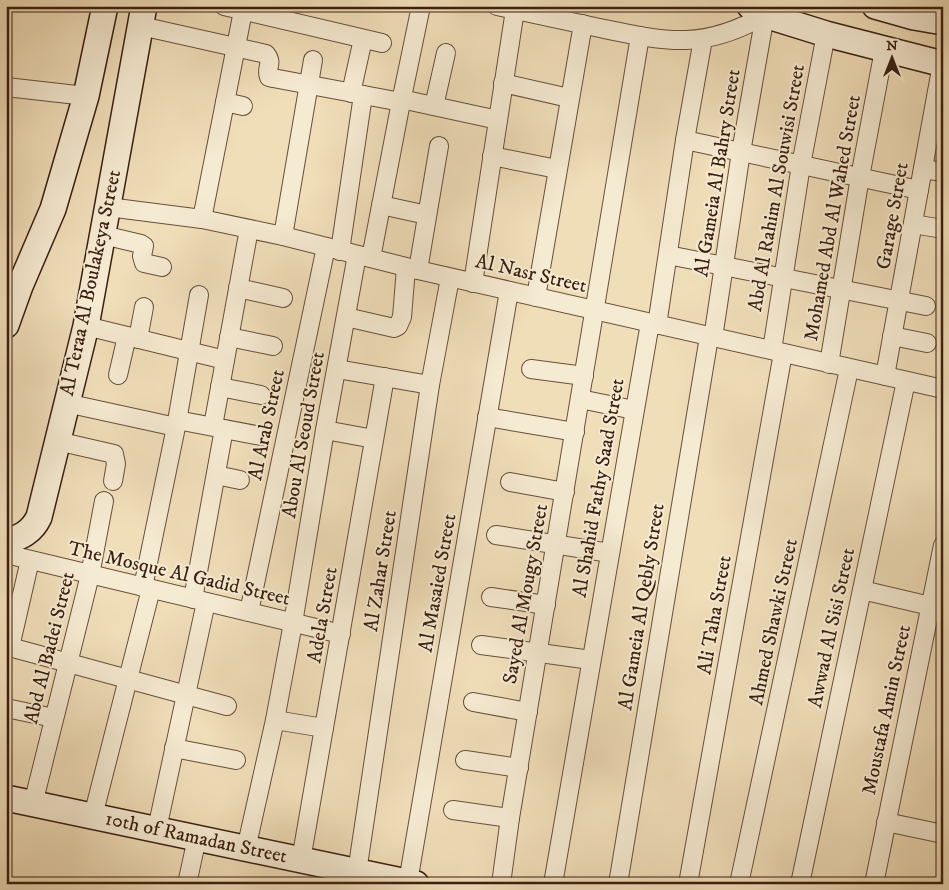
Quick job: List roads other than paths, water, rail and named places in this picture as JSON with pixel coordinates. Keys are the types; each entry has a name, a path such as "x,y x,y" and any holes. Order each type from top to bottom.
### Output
{"street":[{"path":"6,325 13,285 53,209 86,96 105,6"},
{"path":"224,6 382,43"},
{"name":"Abou Al Seoud Street","path":"246,849 275,720 346,318 381,205 421,6"},
{"path":"497,6 640,36 673,41 703,39 736,30 757,10 826,34 942,64"},
{"path":"875,6 914,17 943,22"},
{"path":"202,219 242,10"},
{"path":"473,283 515,10"},
{"name":"Al Gameia Al Bahry Street","path":"711,337 741,152 757,10"},
{"path":"142,16 235,47 266,54 270,59 269,77 357,94 434,106 498,120"},
{"name":"Al Teraa Al Boulakeya Street","path":"6,542 29,532 35,526 39,517 86,326 142,16"},
{"path":"536,297 583,24"},
{"name":"Abd Al Rahim Al Souwisi Street","path":"778,352 783,279 801,165 826,34"},
{"name":"Sayed Al Mougy Street","path":"502,884 510,818 640,36"},
{"name":"Al Arab Street","path":"249,612 333,249 357,94 363,39"},
{"name":"Al Shahid Fathy Saad Street","path":"552,884 634,410 668,255 685,140 703,39"},
{"name":"Mohamed Abd Al Wahed Street","path":"829,364 860,177 884,50"},
{"path":"434,106 446,53"},
{"path":"282,236 313,60"},
{"name":"Garage Street","path":"885,376 942,64"},
{"path":"503,83 569,98"},
{"path":"6,87 86,96"},
{"path":"225,102 243,106"},
{"path":"685,140 919,190"},
{"path":"346,318 394,328 398,326 402,318 412,269 427,215 439,146"},
{"path":"492,156 557,169"},
{"path":"923,169 943,172"},
{"path":"381,205 427,215"},
{"name":"Al Nasr Street","path":"108,207 202,219 282,236 450,278 943,389"},
{"path":"913,224 943,229"},
{"path":"157,829 186,694 216,475 220,387 248,229"},
{"path":"103,235 141,244 144,246 142,256 144,263 162,267"},
{"path":"668,255 926,306"},
{"name":"Al Zahar Street","path":"344,874 450,278"},
{"path":"238,288 282,298"},
{"name":"Al Masaied Street","path":"413,883 487,417 509,291"},
{"path":"93,816 127,679 147,588 199,295"},
{"path":"118,375 144,307"},
{"path":"86,326 225,360"},
{"path":"892,336 927,343"},
{"path":"229,337 273,346"},
{"name":"Al Gameia Al Qebly Street","path":"618,884 711,337"},
{"name":"Ali Taha Street","path":"688,884 778,352"},
{"path":"531,368 584,376"},
{"name":"Ahmed Shawki Street","path":"740,884 849,368"},
{"path":"337,369 430,385"},
{"name":"Adela Street","path":"301,860 385,377"},
{"name":"Awwad Al Sisi Street","path":"800,884 906,381"},
{"path":"220,387 261,395"},
{"path":"580,400 634,410"},
{"path":"66,403 177,423 218,427 261,436"},
{"path":"487,417 575,432"},
{"path":"325,430 374,439"},
{"path":"57,441 114,454 116,458 113,481"},
{"path":"216,475 240,480"},
{"path":"510,482 565,492"},
{"name":"Abd Al Badei Street","path":"33,804 90,575 104,501"},
{"path":"496,535 610,552"},
{"name":"Moustafa Amin Street","path":"874,884 886,822 936,608 943,545"},
{"name":"The Mosque Al Gadid Street","path":"6,554 341,634"},
{"path":"30,560 8,647 227,706"},
{"path":"862,590 936,608"},
{"path":"491,597 546,605"},
{"path":"481,645 591,660"},
{"path":"474,702 528,712"},
{"path":"6,708 54,718"},
{"path":"275,720 324,728"},
{"path":"174,748 236,760"},
{"path":"464,760 519,768"},
{"name":"10th of Ramadan Street","path":"6,798 301,860 344,874 413,883"},
{"path":"453,810 510,818"},
{"path":"886,822 943,834"},
{"path":"187,884 197,838"}]}
